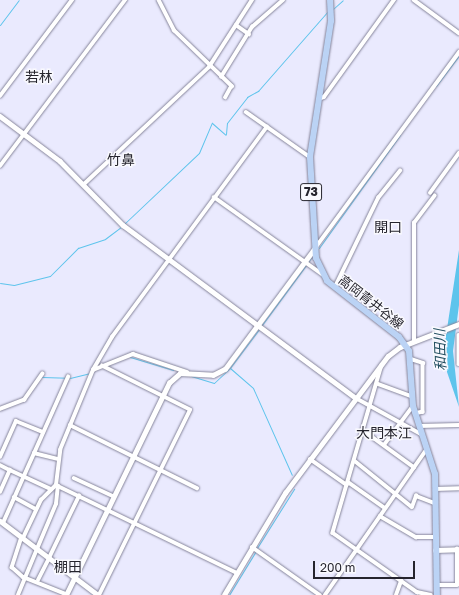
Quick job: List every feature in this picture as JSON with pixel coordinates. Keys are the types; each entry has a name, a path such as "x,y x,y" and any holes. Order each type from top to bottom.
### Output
{"main road":[{"name":"高岡青井谷線","path":"330,0 331,20 310,156 315,248 322,274 334,288 406,345 411,359 411,396 413,406 426,450 434,466 437,595"},
{"path":"1,522 99,595"}],"street":[{"path":"0,96 72,0"},
{"path":"0,166 125,0"},
{"path":"158,0 174,30 209,67 232,86 226,97"},
{"path":"83,185 209,67 252,0"},
{"path":"221,77 250,34 252,27 282,0"},
{"path":"319,98 324,97 394,0"},
{"path":"414,0 459,33"},
{"path":"236,25 250,34"},
{"path":"93,370 133,354 187,372 218,374 258,325 459,52"},
{"path":"246,112 310,156"},
{"path":"0,116 24,134 83,185 123,225 356,398 371,408 421,434"},
{"path":"18,595 58,501 58,459 70,425 93,370 214,197 267,127"},
{"path":"430,193 459,153"},
{"path":"334,288 378,198 400,171"},
{"path":"414,342 414,222 434,196"},
{"path":"214,197 304,263 322,274"},
{"path":"224,595 252,548 310,459 383,362 406,345 459,324"},
{"path":"459,335 459,364"},
{"path":"411,359 422,363 424,412 415,414"},
{"path":"383,362 371,408 333,533 418,592 431,595"},
{"path":"99,595 190,410 102,366"},
{"path":"57,485 51,489 36,509 22,537 12,566 26,578 38,580 66,594 162,396 174,378 187,372"},
{"path":"0,409 24,400 42,374"},
{"path":"1,522 24,476 68,376"},
{"path":"378,384 411,396"},
{"path":"384,445 413,406"},
{"path":"0,457 16,421 43,432"},
{"path":"70,425 197,488"},
{"path":"418,426 459,425"},
{"path":"364,431 414,466"},
{"path":"325,595 426,450"},
{"path":"34,453 58,459"},
{"path":"310,459 385,508"},
{"path":"355,461 394,495 412,507 416,496 434,503"},
{"path":"0,465 51,489"},
{"path":"0,492 10,470"},
{"path":"74,478 113,496"},
{"path":"57,485 237,573"},
{"path":"435,489 459,488"},
{"path":"38,580 79,496"},
{"path":"14,497 36,509"},
{"path":"380,516 416,537 435,537"},
{"path":"252,548 320,595"},
{"path":"435,550 458,549 458,585 436,585"},
{"path":"396,595 401,581"}],"water":[{"path":"459,250 459,305 453,351 459,407 447,372 445,342"}],"waterway":[{"path":"0,25 19,0"},
{"path":"333,9 343,0"},
{"path":"226,134 227,123 247,97 258,91 328,11"},
{"path":"436,86 459,56"},
{"path":"124,224 199,153 212,123 226,135"},
{"path":"319,248 400,135"},
{"path":"0,283 14,285 50,276 78,248 105,239 122,226"},
{"path":"308,262 313,255"},
{"path":"262,325 306,265"},
{"path":"260,328 230,368 253,388 292,475"},
{"path":"130,357 173,370"},
{"path":"191,376 214,383 230,368"},
{"path":"70,378 90,373"},
{"path":"42,377 67,378"},
{"path":"257,548 294,489"},
{"path":"229,595 256,551"}],"district":[{"name":"若林","path":"39,77"},
{"name":"竹鼻","path":"121,160"},
{"name":"開口","path":"388,227"},
{"name":"大門本江","path":"384,433"},
{"name":"棚田","path":"68,567"}],"water label":[{"name":"和田川","path":"440,350"}]}
